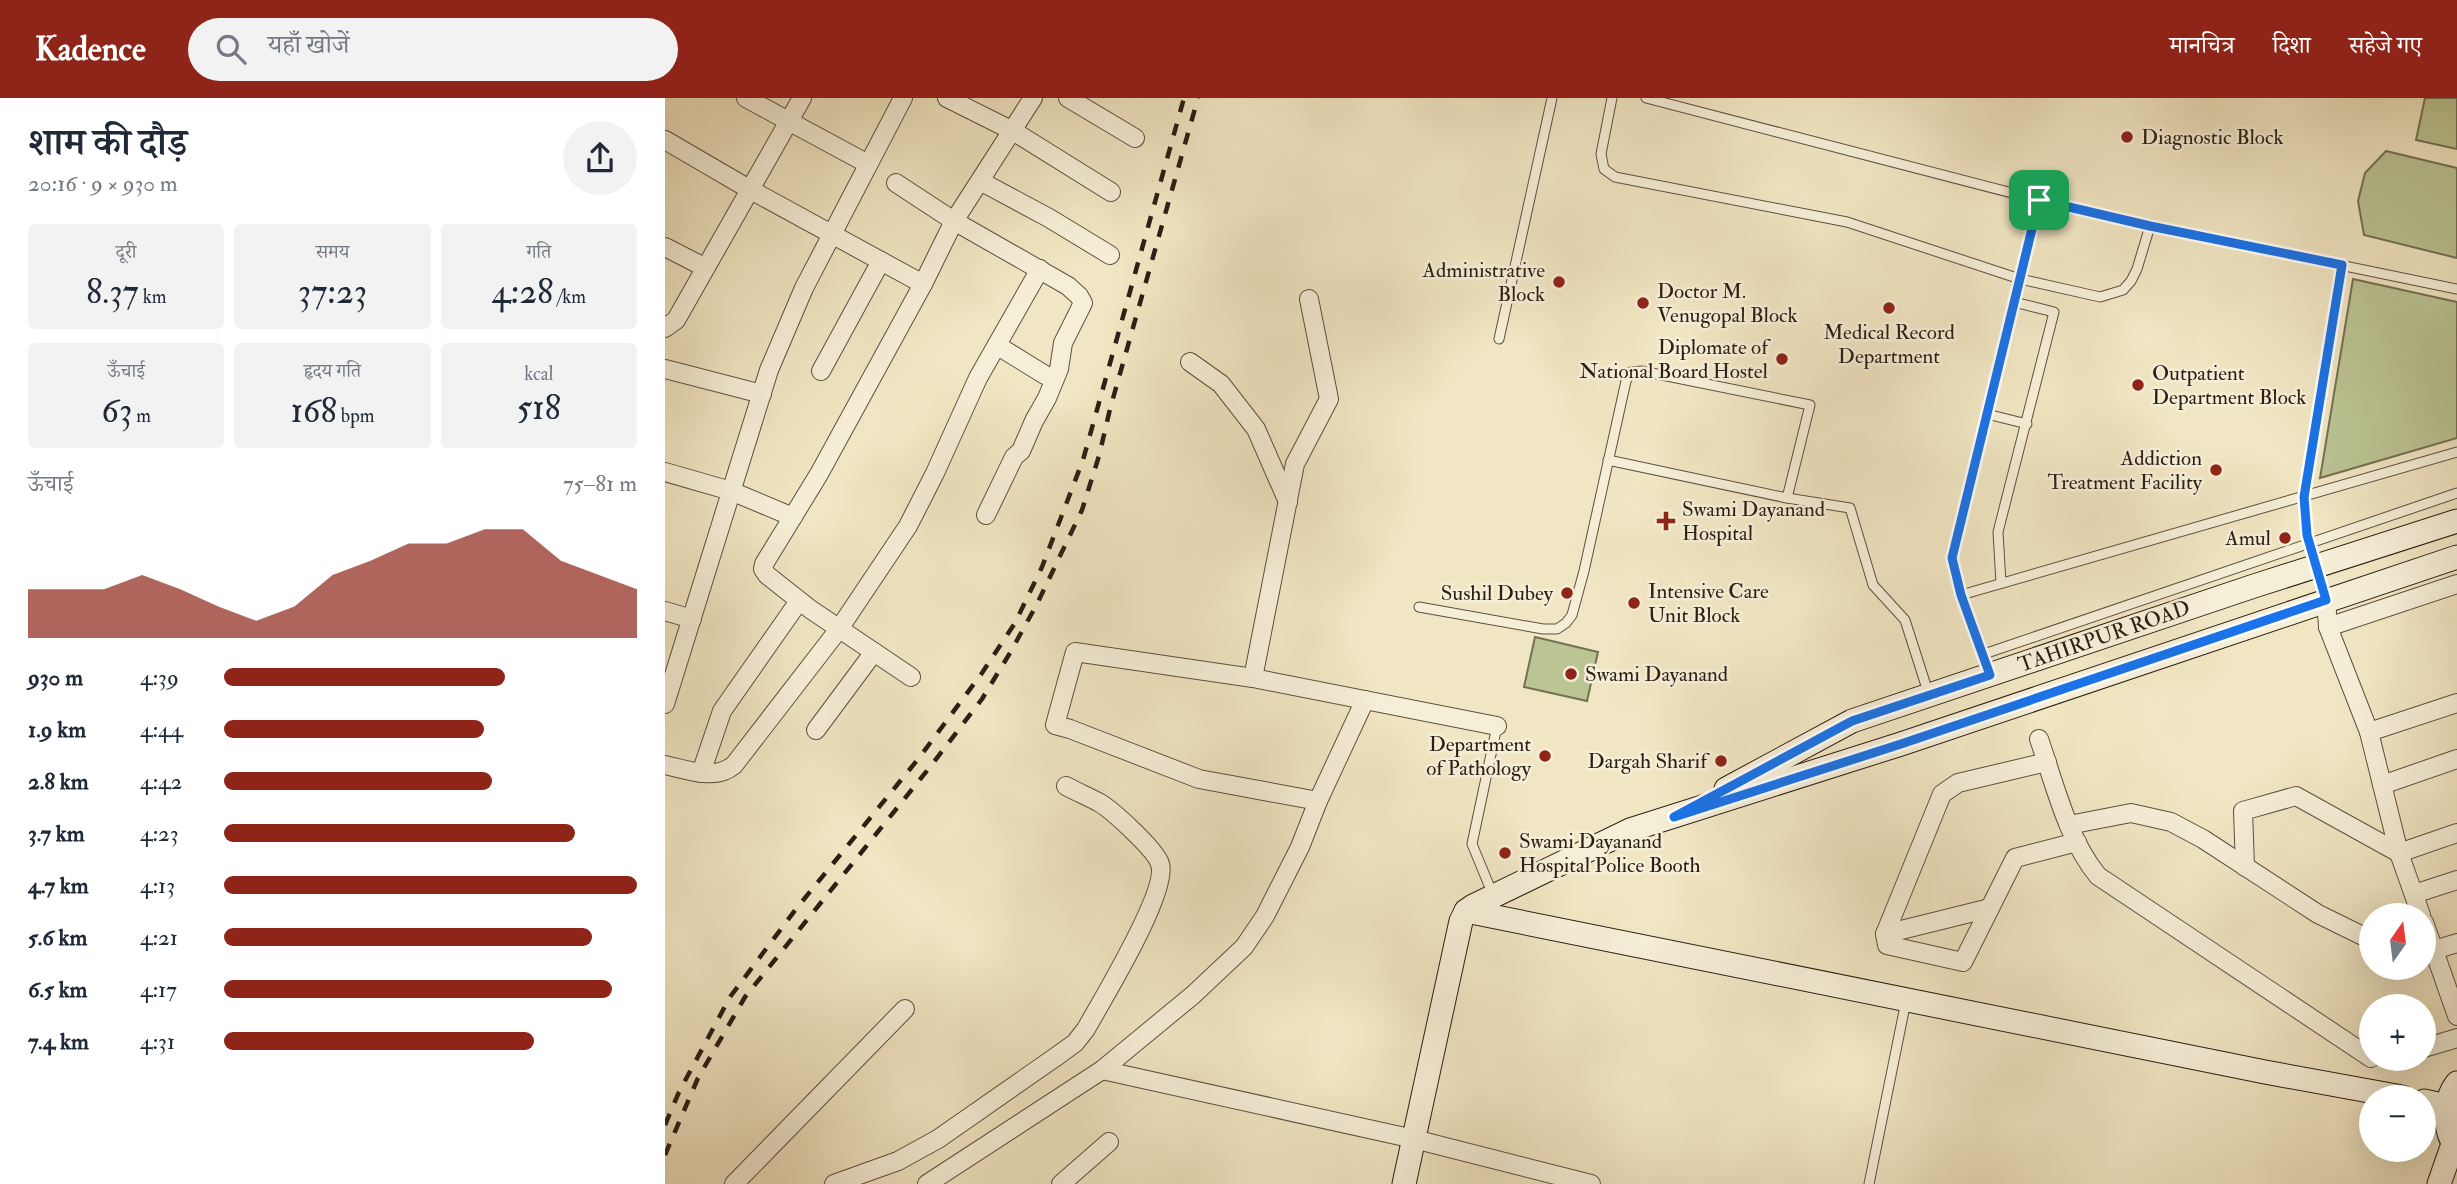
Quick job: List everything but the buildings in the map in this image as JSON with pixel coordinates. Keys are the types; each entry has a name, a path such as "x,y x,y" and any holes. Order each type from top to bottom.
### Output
{"main road":[{"name":"TAHIRPUR ROAD","path":"1674,817 1852,721 1929,695 1987,664 2457,522"},
{"name":"TAHIRPUR ROAD","path":"1674,817 2457,557"},
{"path":"2315,567 2326,600"},
{"path":"1811,743 1820,770"},
{"path":"1404,1184 1461,921 1466,911 1493,895 1630,830 1674,817"},
{"path":"1466,911 2359,1089"},
{"path":"2439,1184 2455,1146 2447,1125 2447,1105 2457,1083"},
{"path":"2436,1103 2447,1105"}],"street":[{"path":"746,98 869,164"},
{"path":"665,328 676,320 802,98"},
{"path":"665,704 762,394 790,319 831,234 903,98"},
{"path":"947,98 1013,131 1111,192"},
{"path":"911,677 799,601 763,569 764,564 819,474 923,284 954,221 1033,98"},
{"path":"1068,98 1135,138"},
{"path":"665,140 923,284"},
{"path":"980,181 1110,255"},
{"path":"896,183 954,221 1069,286 1083,303 1063,343 1059,369 1047,398 986,514"},
{"path":"665,247 704,267"},
{"path":"821,371 881,261"},
{"path":"665,765 701,773 726,772 839,629 908,526 974,386 1040,269"},
{"path":"1253,678 1295,464 1329,399 1309,299"},
{"path":"997,346 1045,376"},
{"path":"1190,362 1221,384 1256,429 1288,502"},
{"path":"665,369 762,394"},
{"path":"665,472 731,491 793,517"},
{"path":"2328,626 2457,584"},
{"path":"2326,600 2328,626 2369,732 2399,853 2417,903"},
{"path":"701,773 722,711 799,601"},
{"path":"665,611 692,619"},
{"path":"1318,801 1199,779 1055,725 1075,652 1253,678 1497,726"},
{"path":"816,730 874,653"},
{"path":"927,1184 1102,1070 1193,995 1244,947 1265,916 1300,847 1318,801 1365,700"},
{"path":"2369,732 2457,703"},
{"path":"2039,739 2069,825 2085,860 2098,876 2359,1049"},
{"path":"2382,785 2457,759"},
{"path":"2047,762 1958,783 1942,794 1885,934 1887,945 1963,962 2015,858 2077,842"},
{"path":"834,1184 898,1161 938,1139 1075,1043 1086,1029 1143,923 1162,875 1160,862 1151,850 1115,814 1100,803 1066,786"},
{"path":"2245,867 2243,811 2296,796 2399,853 2457,833"},
{"path":"2069,825 2131,813 2171,821 2318,914 2359,934"},
{"path":"2414,894 2457,880"},
{"path":"1885,934 1990,908"},
{"path":"2436,959 2457,943"},
{"path":"2436,968 2457,1016"},
{"path":"734,1184 905,1009"},
{"path":"2436,1044 2457,1038"},
{"path":"1102,1070 1414,1139 1590,1184"},
{"path":"1061,1184 1109,1142"}],"lane":[{"path":"1499,340 1552,98"},
{"path":"1612,98 1601,154 1604,169 1615,177 1847,222 2020,279 2100,296 2123,290 2137,269 2150,226"},
{"path":"1646,98 2039,200 2150,226 2457,289"},
{"path":"2039,200 1952,558 1961,595 1987,664 2309,543 2457,493"},
{"path":"2315,567 2309,543 2304,497 2342,265"},
{"path":"2001,583 1998,532 2054,312 2014,302"},
{"path":"1419,607 1543,629 1557,629 1566,623 1572,615 1584,571 1626,381 1631,372 1641,371 1810,405 1787,498"},
{"path":"1987,414 2027,424"},
{"path":"1961,595 2457,452"},
{"path":"1608,460 1787,498 1850,508 1873,584 1905,620 1929,695"},
{"path":"1493,895 1472,844 1497,726"},
{"path":"1869,1184 1906,999"}],"green space":[{"path":"2425,98 2457,98 2457,149 2416,140"},
{"path":"2386,151 2457,168 2457,258 2364,235 2358,201 2365,173"},
{"path":"2353,279 2457,302 2457,438 2320,478"},
{"path":"1535,637 1598,652 1587,701 1524,687"}],"railway":[{"path":"665,1125 679,1092 730,997 796,909 919,758 1015,623 1042,567 1083,460 1184,98"},
{"path":"665,1155 698,1078 745,997 982,699 1037,604 1082,510 1198,98"}],"place":[{"name":"Diagnostic Block","path":"2127,137"},
{"name":"Administrative Block","path":"1559,282"},
{"name":"Doctor M. Venugopal Block","path":"1643,303"},
{"name":"Medical Record Department","path":"1889,308"},
{"name":"Diplomate of National Board Hostel","path":"1782,359"},
{"name":"Outpatient Department Block","path":"2138,385"},
{"name":"Addiction Treatment Facility","path":"2216,470"},
{"name":"Swami Dayanand Hospital","path":"1666,521"},
{"name":"Amul","path":"2285,538"},
{"name":"Sushil Dubey","path":"1567,593"},
{"name":"Intensive Care Unit Block","path":"1634,603"},
{"name":"Swami Dayanand","path":"1571,674"},
{"name":"Department of Pathology","path":"1545,756"},
{"name":"Dargah Sharif","path":"1721,761"},
{"name":"Swami Dayanand Hospital Police Booth","path":"1505,853"}],"route":[{"path":"2039,200 2150,226 2342,265 2304,497 2307,535 2326,600 1901,744 1674,817 1852,721 1990,675 1961,595 1952,558 2039,200"}]}
